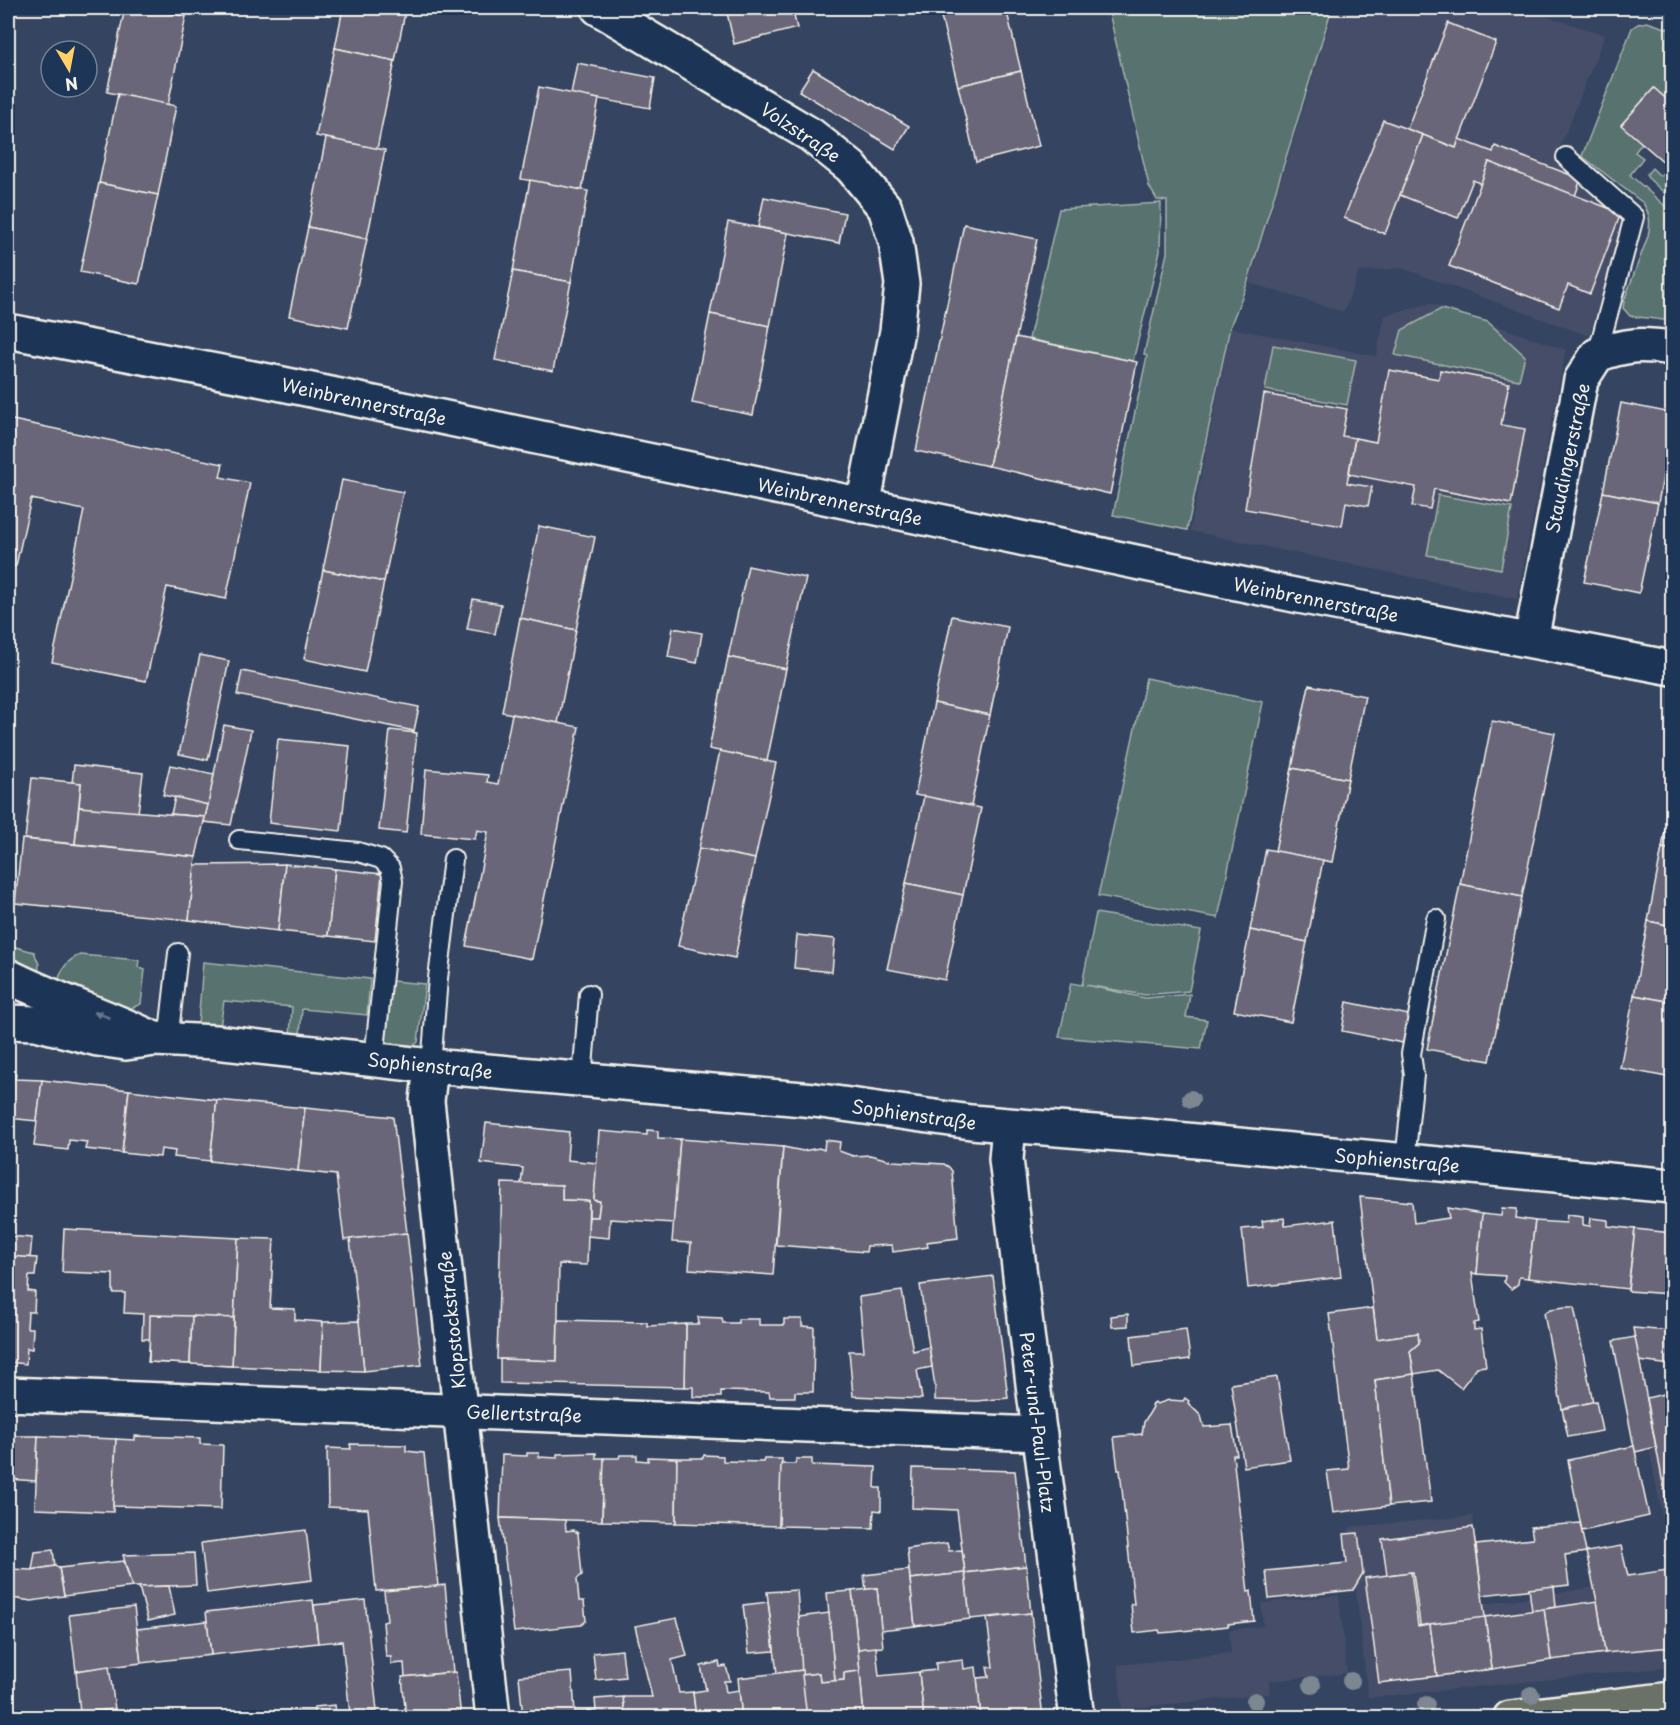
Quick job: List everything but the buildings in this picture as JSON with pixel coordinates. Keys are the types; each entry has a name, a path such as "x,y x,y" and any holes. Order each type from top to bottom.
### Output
{"main road":[{"path":"1510,1718 1672,1699"}],"street":[{"name":"Volzstraße","path":"598,8 811,135 851,167 885,208 896,242 902,284 897,331 863,506"},
{"name":"Weinbrennerstraße","path":"8,331 268,381 1299,596 1672,668"},
{"path":"1597,355 1620,346 1642,344 1672,348"},
{"name":"Staudingerstraße","path":"1531,639 1581,380 1597,355"},
{"name":"Sophienstraße","path":"8,976 44,994 162,1040"},
{"name":"Sophienstraße","path":"8,1022 36,1023 98,1039 126,1043 162,1040 215,1042 431,1066 814,1100 1009,1126 1144,1136 1672,1186"},
{"name":"Klopstockstraße","path":"431,1066 428,1101 493,1718"},
{"name":"Peter-und-Paul-Platz","path":"1009,1126 1006,1159 1077,1718"},
{"name":"Gellertstraße","path":"8,1394 1040,1434"}],"lane":[{"path":"1566,157 1634,217 1597,355"},
{"path":"239,840 358,852 381,859 390,868 393,881 374,1059"},
{"path":"431,1066 438,978 453,859"},
{"path":"1405,1161 1414,1075 1411,1054 1436,919"},
{"path":"162,1040 178,953"},
{"path":"582,1078 589,994"}],"shaded area":[{"path":"1334,8 1521,8 1605,35 1556,157 1627,218 1589,336 1401,268 1359,272 1344,312 1249,283"},
{"path":"1431,303 1566,350 1517,599 1190,531 1231,328 1376,356 1385,315"},
{"path":"1643,1416 1672,1418 1672,1570"},
{"path":"1473,1516 1484,1604 1672,1575 1672,1667 1368,1698 1349,1527"},
{"path":"1339,1595 1347,1673 1269,1681 1270,1694 1122,1709 1118,1665 1231,1653 1229,1630 1263,1626 1261,1603"}],"green space":[{"path":"1108,8 1332,8 1247,284 1230,327 1187,530 1113,515 1147,356 1144,354 1167,253 1167,201 1157,200 1149,186"},
{"path":"1647,22 1672,30 1672,104 1654,88 1622,124 1642,143 1635,152 1643,158 1630,175 1672,212 1672,321 1630,316 1623,308 1648,236 1650,223 1648,215 1643,203 1582,156 1632,28"},
{"path":"1669,166 1672,169 1672,200 1647,177 1652,168 1660,176"},
{"path":"1161,203 1160,251 1133,361 1029,339 1059,209"},
{"path":"1441,309 1488,322 1525,356 1519,380 1395,355 1402,330"},
{"path":"1273,345 1356,360 1347,405 1265,390"},
{"path":"1438,495 1512,508 1501,569 1427,555"},
{"path":"1146,678 1263,702 1218,918 1098,896"},
{"path":"1096,913 1201,931 1189,991 1145,995 1086,985 1145,998 1190,994 1186,1017 1207,1020 1201,1049 1059,1037 1071,983 1082,985"},
{"path":"8,941 12,946 34,952 39,964 38,978 17,970 8,952"},
{"path":"80,955 139,960 138,967 145,970 141,1004 120,1013 57,988 64,968"},
{"path":"203,962 370,979 367,1015 302,1009 300,1036 290,1035 292,1007 224,1001 220,1027 198,1025"},
{"path":"392,981 425,984 418,1042 411,1047 385,1044"}]}
